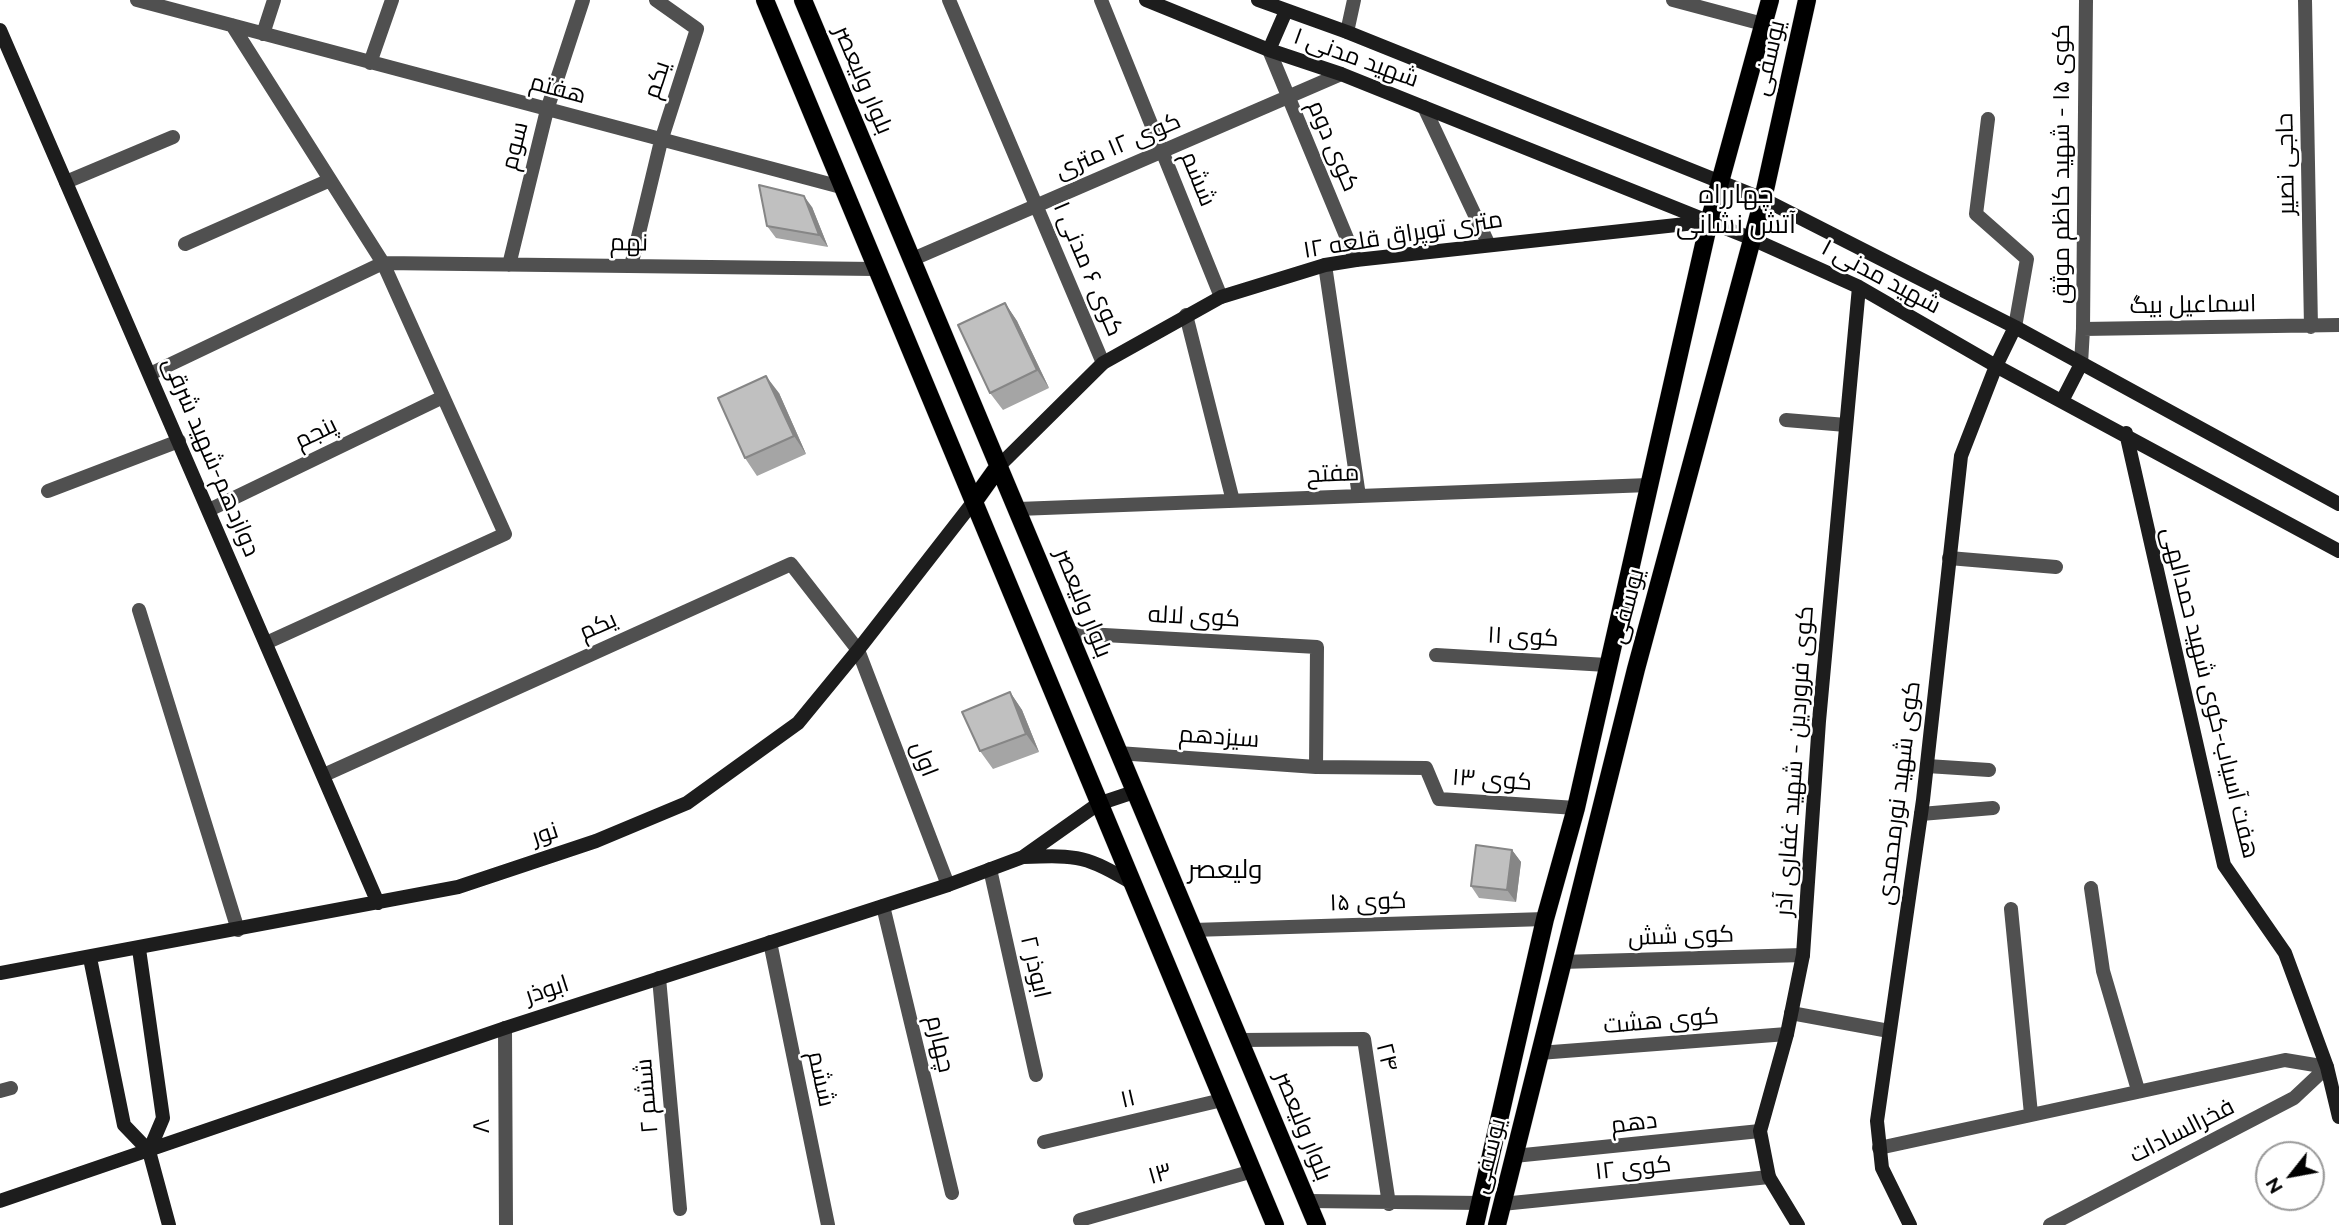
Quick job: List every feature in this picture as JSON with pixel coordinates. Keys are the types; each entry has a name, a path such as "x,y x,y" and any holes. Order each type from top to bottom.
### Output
{"main road":[{"path":"765,0 874,269 974,501 1275,1225"},
{"name":"بلوار ولیعصر","path":"803,0 1317,1225"},
{"name":"یوسفی","path":"1475,1225 1545,919 1576,808 1709,222 1770,0"},
{"name":"یوسفی","path":"1497,1225 1636,669 1750,238 1763,199 1807,0"},
{"path":"974,501 999,466"},
{"path":"1607,665 1636,669"}],"street":[{"path":"263,34 274,0"},
{"path":"370,63 392,0"},
{"name":"سوم","path":"509,265 547,110 583,0"},
{"name":"یکم","path":"631,266 661,141 697,29 656,0"},
{"name":"کوی ۶ مدنی ۱","path":"949,0 1103,363"},
{"name":"ششم","path":"1101,0 1221,297"},
{"name":"شهید مدنی ۱","path":"1146,0 1269,50 1341,74 1750,238 1859,287 1996,366 2126,433 2339,551"},
{"name":"شهید مدنی ۱","path":"1258,0 1347,32 1763,199 2015,327 2339,504"},
{"path":"1347,32 1354,0"},
{"path":"1673,0 1763,24"},
{"name":"کوی ۱۵ - شهید کاظم موثق","path":"2083,329 2085,0"},
{"name":"حاجی نصیر","path":"2305,0 2311,327"},
{"name":"هفتم","path":"147,1 661,141 841,187"},
{"path":"1269,50 1286,11"},
{"path":"232,26 383,263 505,534 266,643"},
{"name":"دوازدهم-شهید شرقی","path":"0,30 378,903"},
{"name":"کوی دوم","path":"1269,50 1356,260"},
{"name":"کوی ۱۲ متری","path":"913,260 1341,74"},
{"path":"1424,107 1488,243"},
{"path":"1988,119 1976,214 2026,259 2015,327"},
{"path":"66,182 173,138"},
{"path":"185,244 330,180"},
{"name":"۱۲ متری توپراق قلعه","path":"999,466 1103,363 1221,297 1325,265 1356,260 1488,243 1709,222"},
{"path":"150,374 383,263"},
{"name":"نهم","path":"383,263 874,269"},
{"path":"1325,265 1359,496"},
{"name":"کوی فروردین - شهید غفاری آذر","path":"1798,1225 1769,1177 1760,1131 1787,1034 1802,955 1819,721 1859,287"},
{"path":"1186,315 1233,501"},
{"name":"اسماعیل بیگ","path":"2083,329 2339,325"},
{"name":"کوی شهید نورمحمدی","path":"1910,1225 1882,1168 1877,1121 1921,814 1961,456 1996,366 2015,327"},
{"path":"2062,401 2081,364 2083,329"},
{"name":"پنجم","path":"209,510 443,397"},
{"path":"1786,420 1846,425"},
{"name":"هفت آسیاب-کوی شهید حمدالهی","path":"2126,433 2224,865 2284,953 2333,1065 2339,1117"},
{"path":"48,491 179,441"},
{"name":"مفتح","path":"1018,509 1649,485"},
{"name":"نور","path":"0,974 139,950 457,887 597,841 687,803 797,723 858,650 974,501"},
{"path":"1949,558 2056,567"},
{"name":"یکم","path":"324,775 791,564 858,650"},
{"path":"139,610 238,930"},
{"name":"کوی لاله","path":"1069,633 1318,648 1316,767"},
{"name":"اول","path":"858,650 948,885"},
{"name":"کوی ۱۱","path":"1436,655 1607,665"},
{"name":"سیزدهم","path":"1118,753 1316,767 1426,768"},
{"path":"1927,766 1989,770"},
{"name":"کوی ۱۳","path":"1426,768 1439,799 1576,808"},
{"name":"ابوذر","path":"0,1201 505,1028 948,885 1023,857 1098,804 1134,792"},
{"path":"1921,814 1993,808"},
{"path":"1023,857 1077,855 1101,864 1134,884"},
{"name":"۲ ابوذر","path":"990,869 1036,1075"},
{"path":"2091,888 2104,971 2138,1090"},
{"name":"چهارم","path":"883,906 952,1193"},
{"path":"2011,909 2031,1114"},
{"name":"کوی ۱۵","path":"1193,930 1545,919"},
{"name":"ششم","path":"770,942 828,1225"},
{"path":"139,950 163,1118 149,1151"},
{"name":"کوی شش","path":"1561,962 1802,955"},
{"path":"90,958 124,1125 149,1151 169,1225"},
{"name":"ششم ۲","path":"659,978 681,1209"},
{"path":"1791,1013 1889,1031"},
{"name":"۸","path":"505,1028 506,1225"},
{"name":"کوی هشت","path":"1539,1053 1787,1034"},
{"name":"۲۴","path":"1241,1040 1364,1039 1389,1204"},
{"path":"1879,1148 2285,1060 2333,1065"},
{"name":"فخرالسادات","path":"2050,1225 2294,1098 2333,1065"},
{"name":"۱۱","path":"1044,1142 1222,1100"},
{"name":"دهم","path":"1514,1156 1760,1131"},
{"name":"۱۳","path":"1080,1220 1253,1171"},
{"name":"کوی ۱۲","path":"1502,1204 1769,1177"},
{"path":"1308,1201 1481,1203"}],"building":[{"path":"759,185 804,196 819,235 767,226"},
{"path":"1005,303 1037,370 990,393 958,325"},
{"path":"766,376 794,436 745,458 718,398"},
{"path":"1010,692 1026,734 980,751 962,712"},
{"path":"1476,845 1512,850 1507,890 1471,886"}],"district":[{"name":"چهارراه آتش نشانی","path":"1736,210"},
{"name":"ولیعصر","path":"1225,870"}]}
